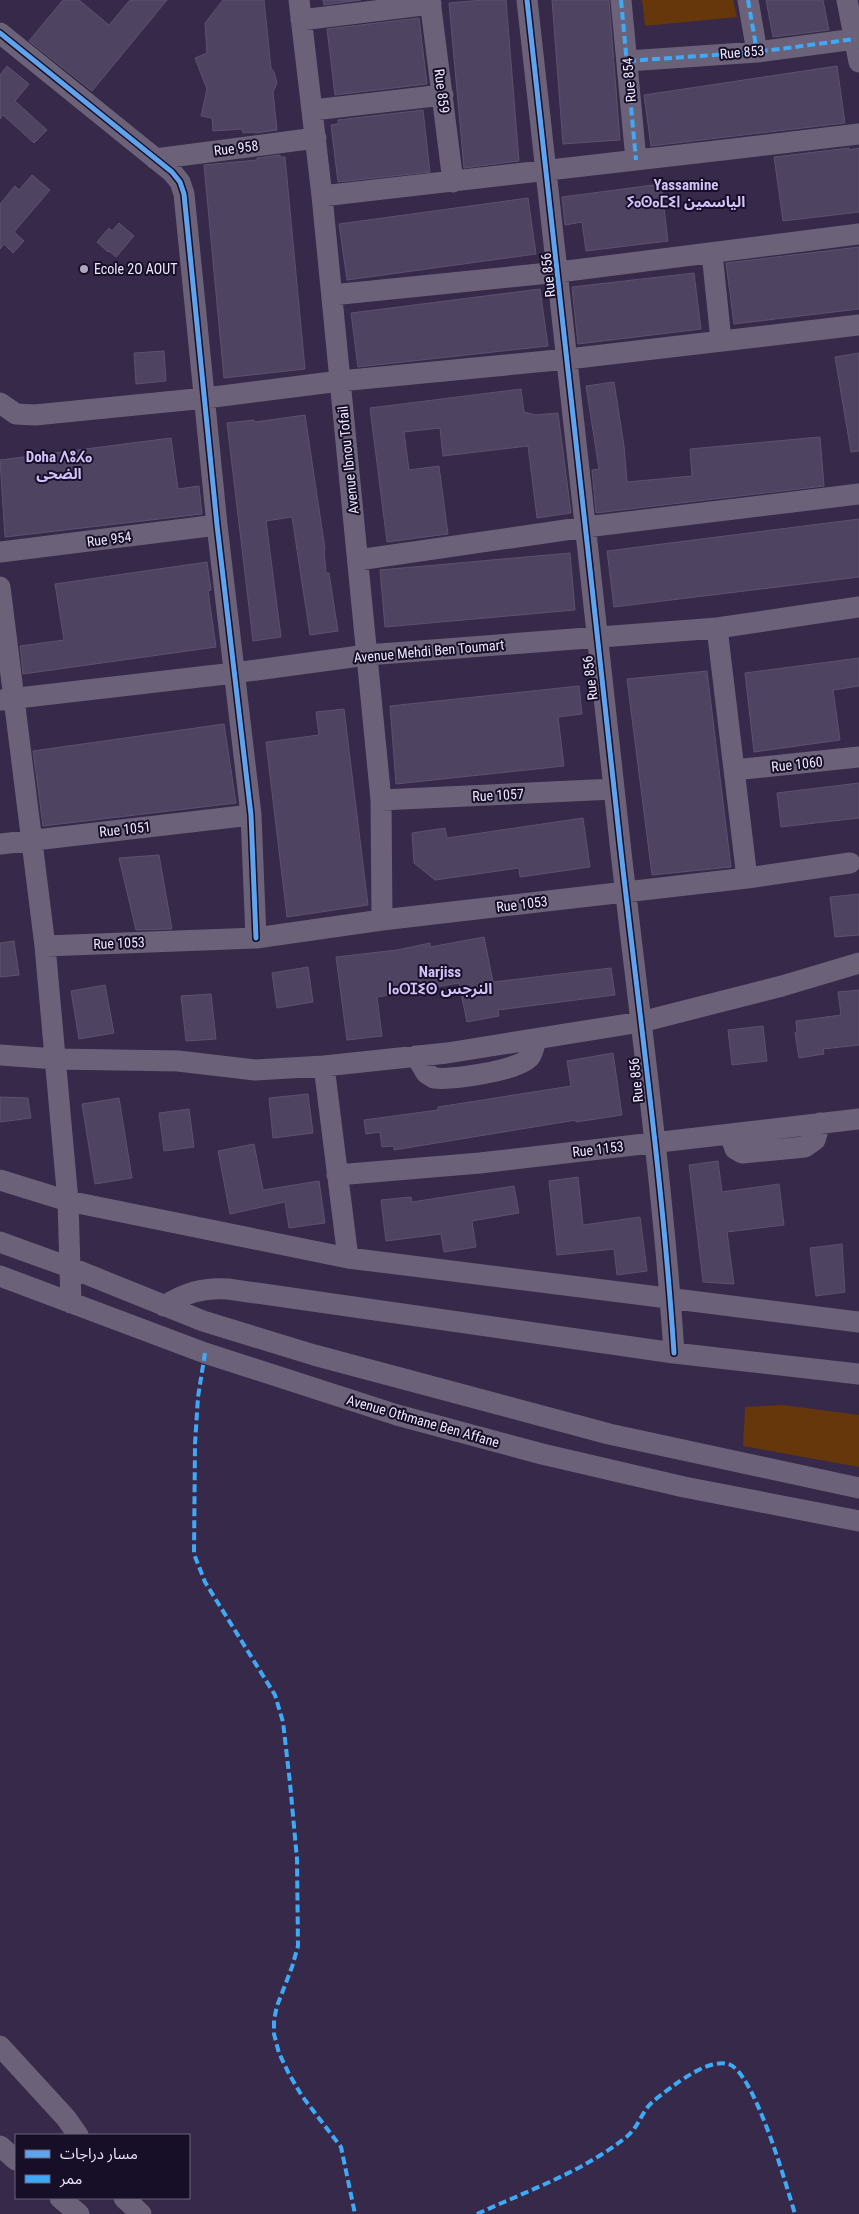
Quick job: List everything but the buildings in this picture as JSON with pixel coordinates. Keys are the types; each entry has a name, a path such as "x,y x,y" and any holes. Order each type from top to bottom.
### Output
{"street":[{"name":"Rue 856","path":"527,0 559,272 597,637 671,1298 674,1353"},
{"name":"Rue 854","path":"621,0 636,160"},
{"path":"748,0 757,52"},
{"path":"847,0 859,62"},
{"path":"300,10 430,2"},
{"name":"Rue 859","path":"430,2 453,182"},
{"name":"Avenue Ibnou Tofail","path":"300,10 322,196 381,800 382,920"},
{"path":"0,33 172,172 180,182 184,194 206,398 217,525 250,815 256,938"},
{"name":"Rue 853","path":"628,61 757,52 855,39"},
{"path":"313,110 443,95"},
{"path":"322,196 547,172 859,134"},
{"name":"Rue 958","path":"155,159 316,138"},
{"path":"332,295 559,272 859,234"},
{"path":"712,252 721,340"},
{"path":"0,403 9,410 24,416 206,398 340,381 568,359 859,324"},
{"path":"358,560 586,527 859,494"},
{"name":"Rue 954","path":"0,552 217,525"},
{"path":"0,586 8,699 32,840 45,946 68,1201 71,1303"},
{"name":"Avenue Mehdi Ben Toumart","path":"8,699 234,673 367,655 717,628 859,607"},
{"path":"717,628 747,878"},
{"name":"Rue 1060","path":"734,770 859,757"},
{"name":"Rue 1057","path":"381,800 614,789"},
{"name":"Rue 1051","path":"0,844 250,815"},
{"name":"Rue 1053","path":"45,946 256,938 382,920 747,878 850,864"},
{"path":"0,1055 56,1060 178,1061 255,1070 324,1066 536,1040 641,1022 765,990 859,963"},
{"path":"324,1066 348,1258"},
{"name":"Rue 1153","path":"337,1175 480,1163 859,1119"},
{"path":"0,1180 68,1201 348,1258 859,1322"},
{"path":"0,1242 69,1267 203,1321 314,1355 609,1434 859,1488"},
{"name":"Avenue Othmane Ben Affane","path":"0,1276 205,1354 397,1415 542,1454 684,1487 859,1521"},
{"path":"164,1306 194,1291 214,1288 228,1289 674,1353 859,1374"},
{"path":"0,2046 66,2118 77,2134"},
{"path":"0,2146 15,2159"},
{"path":"61,2199 79,2214"},
{"path":"125,2199 141,2214"}],"shaded area":[{"path":"642,0 733,0 737,17 645,26"},
{"path":"783,1405 859,1415 859,1467 743,1446 745,1407"}],"marked path":[{"path":"621,0 636,160"},
{"path":"748,0 757,52"},
{"path":"628,61 757,52 855,39"},
{"path":"205,1353 198,1397 195,1444 194,1554 205,1582 275,1695 283,1722 290,1783 297,1859 298,1946 277,2006 274,2034 279,2053 302,2096 341,2147 355,2214"},
{"path":"477,2214 554,2180 591,2161 629,2135 647,2108 663,2093 699,2070 721,2063 728,2064 738,2071 759,2107 795,2214"}],"cycle path":[{"path":"527,0 664,1226 674,1353"},
{"path":"0,33 172,172 180,182 184,194 217,525 251,815 256,938"}],"place":[{"name":"Ecole 2O AOUT","path":"84,269"}],"district":[{"name":"Yassamine ⵢⴰⵙⴰⵎⵉⵏ الياسمين","path":"686,194"},
{"name":"Doha ⴷⵓⵃⴰ الضحى","path":"59,466"},
{"name":"Narjiss ⵏⴰⵔⵊⵉⵙ النرجس","path":"440,980"}]}
